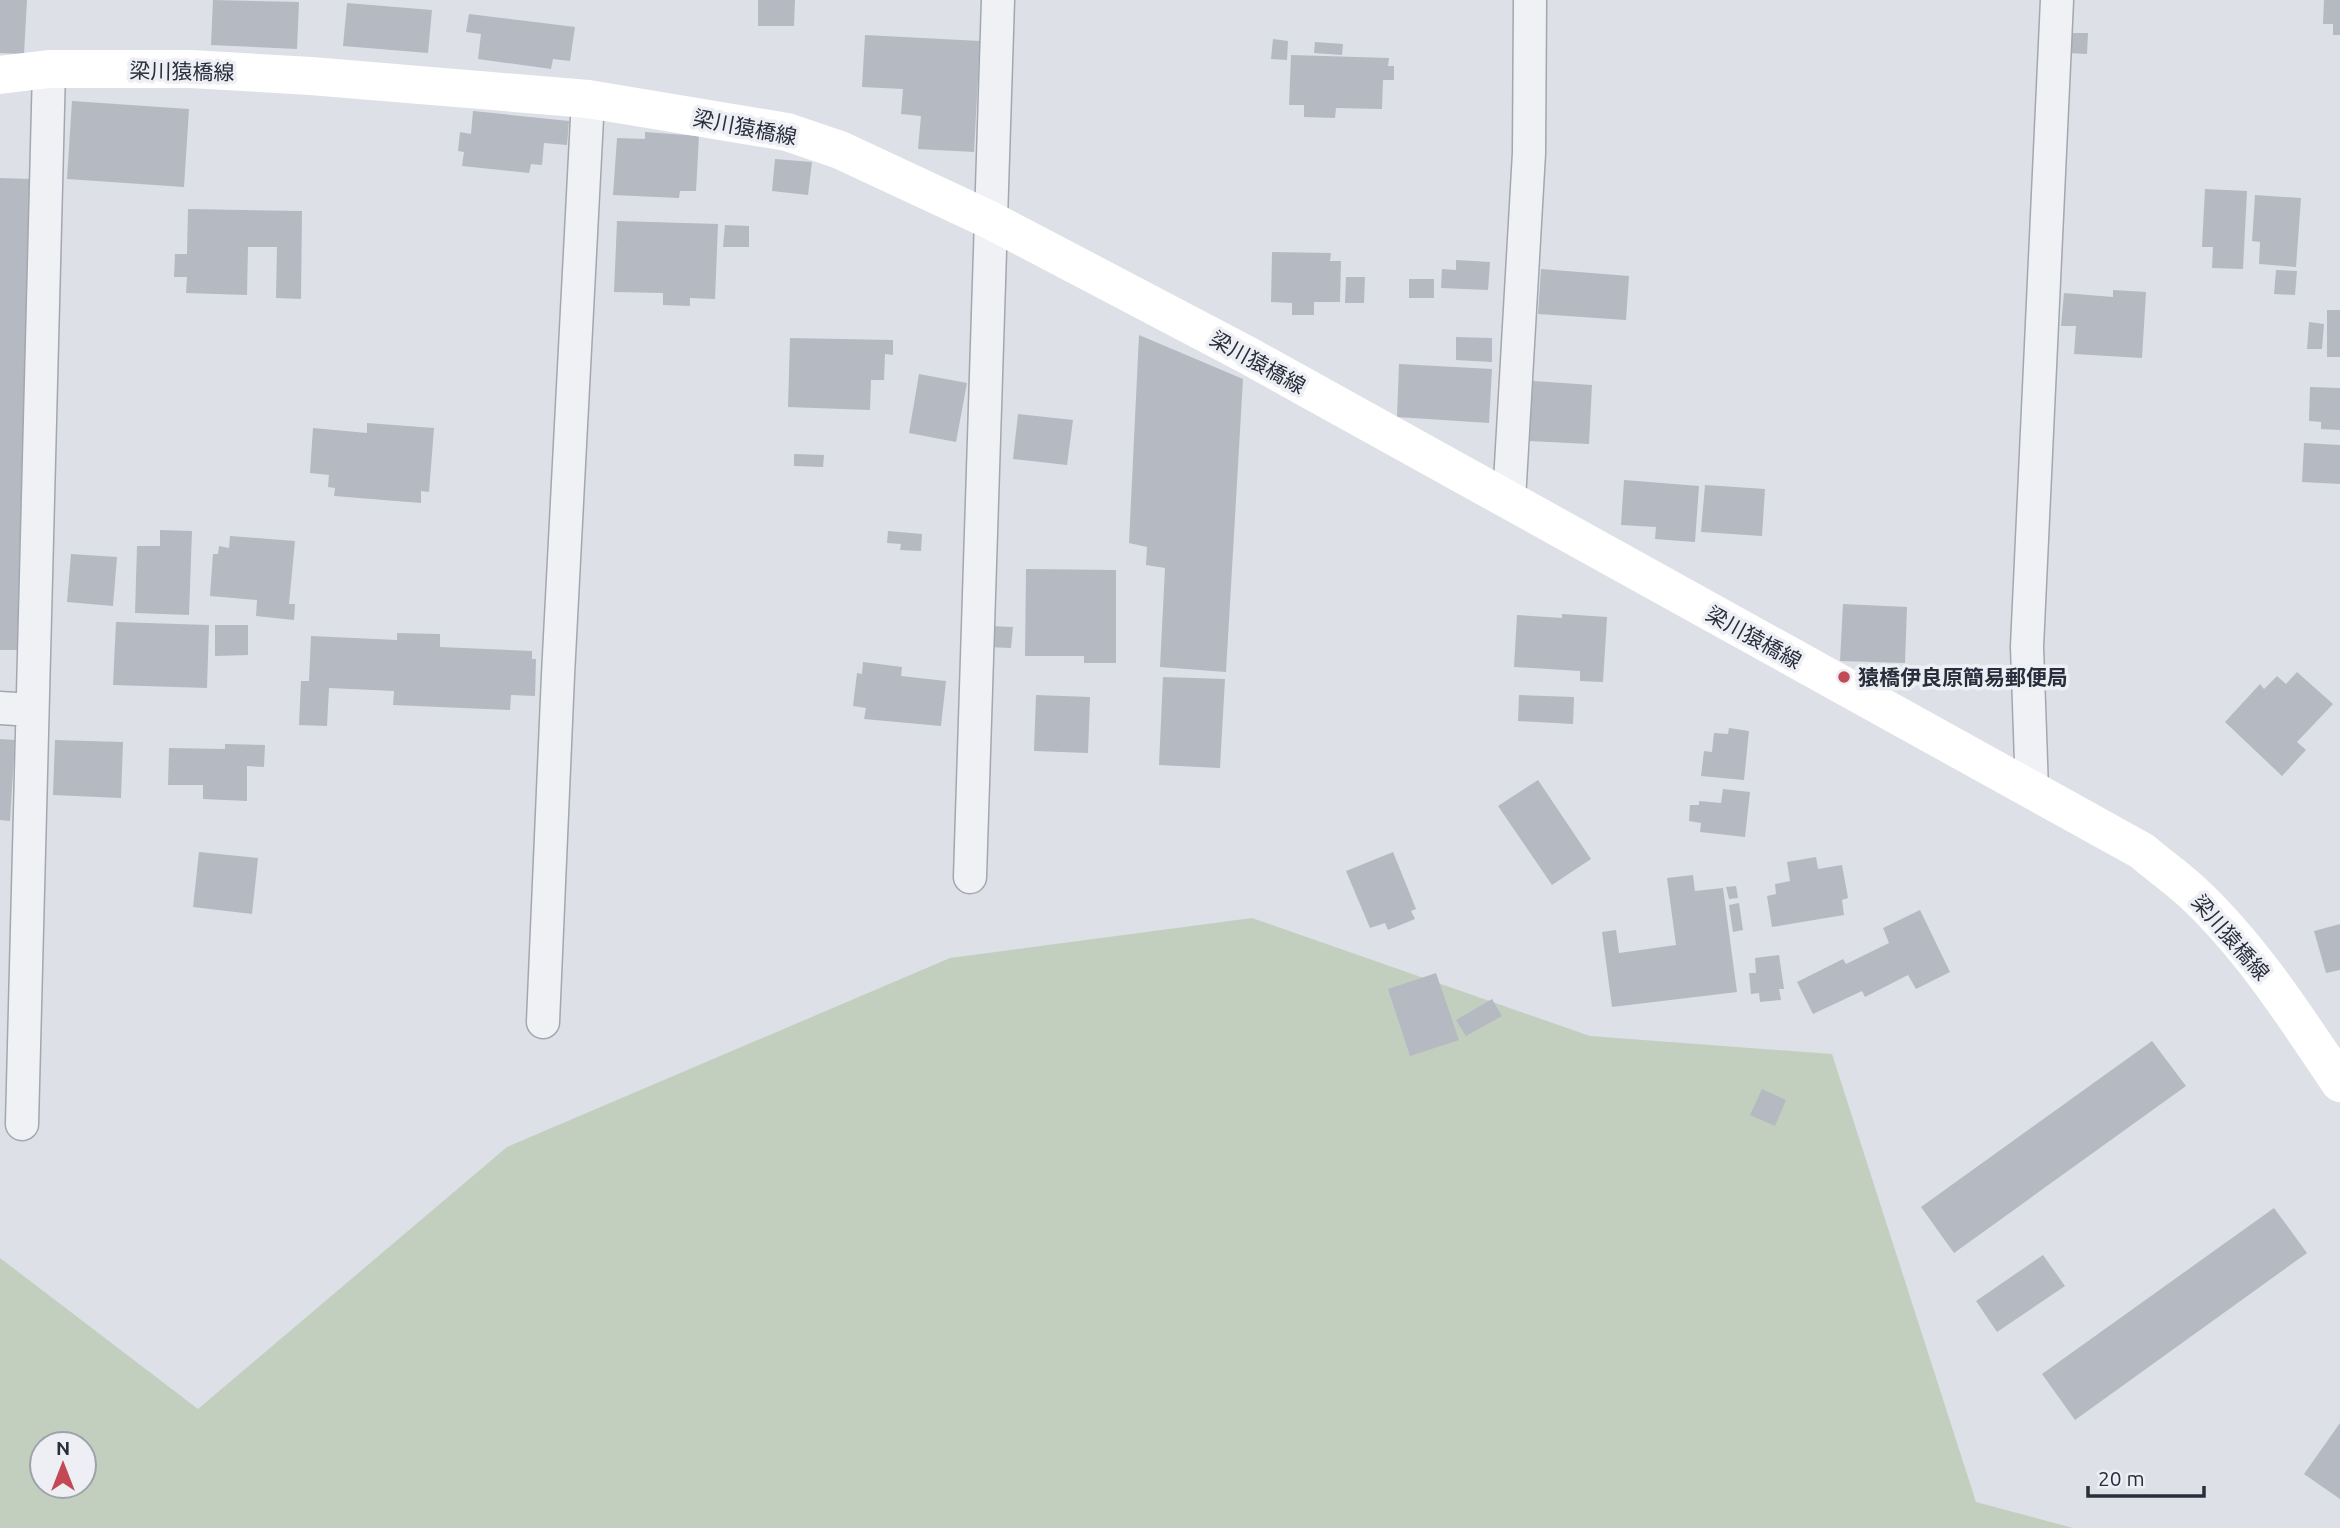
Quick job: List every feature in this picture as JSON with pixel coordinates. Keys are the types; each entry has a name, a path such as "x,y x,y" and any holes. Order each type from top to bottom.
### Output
{"main road":[{"name":"梁川猿橋線","path":"0,75 49,69 191,69 588,99 787,132 840,150 990,220 1247,355 2142,851 2192,891 2230,931 2265,975 2340,1083"}],"street":[{"path":"970,877 999,0"},
{"path":"1509,500 1529,153 1530,0"},
{"path":"2032,790 2027,647 2057,0"},
{"path":"22,1124 49,69"},
{"path":"542,1022 588,99"},
{"path":"0,708 32,709"}],"green space":[{"path":"1252,918 1590,1036 1832,1054 1976,1502 2073,1528 0,1528 0,1258 198,1409 507,1147 950,958"}],"building":[{"path":"0,0 27,0 24,54 0,53"},
{"path":"213,0 299,2 297,49 211,45"},
{"path":"758,0 795,0 794,26 758,26"},
{"path":"2324,0 2340,0 2340,35 2333,35 2333,24 2323,24"},
{"path":"347,3 432,10 428,53 343,46"},
{"path":"469,14 575,27 570,61 553,59 551,69 478,59 481,34 466,32"},
{"path":"2069,33 2088,33 2087,54 2068,53"},
{"path":"865,35 980,41 974,152 918,149 921,116 901,114 903,89 862,87"},
{"path":"1273,39 1288,41 1287,60 1271,59"},
{"path":"1315,42 1343,44 1342,55 1314,53"},
{"path":"1291,55 1389,58 1388,66 1394,66 1394,80 1383,80 1382,109 1336,108 1335,118 1304,117 1304,105 1289,105"},
{"path":"72,101 189,109 184,187 67,179"},
{"path":"473,111 569,121 567,145 544,143 542,165 531,164 529,173 462,166 464,152 458,151 460,132 471,134"},
{"path":"645,132 699,136 696,191 680,191 679,198 613,195 617,138 645,139"},
{"path":"775,159 812,162 808,195 772,191"},
{"path":"0,178 31,179 19,650 0,650"},
{"path":"2205,189 2247,191 2243,269 2212,268 2213,247 2202,247"},
{"path":"2255,195 2301,198 2296,267 2259,264 2260,242 2252,241"},
{"path":"188,209 302,211 301,299 276,298 277,247 248,247 247,295 186,293 187,277 174,277 175,254 187,254"},
{"path":"617,221 718,224 715,299 690,298 690,306 663,305 663,293 614,292"},
{"path":"725,225 749,226 749,247 723,247"},
{"path":"1272,252 1331,253 1330,261 1341,261 1340,302 1314,302 1314,315 1292,315 1292,303 1271,302"},
{"path":"1456,260 1490,262 1488,290 1441,288 1442,269 1456,270"},
{"path":"1541,269 1629,276 1626,320 1538,314"},
{"path":"2276,270 2297,271 2295,295 2274,294"},
{"path":"1346,277 1365,277 1364,303 1345,303"},
{"path":"1409,279 1434,279 1434,298 1409,298"},
{"path":"2113,290 2146,292 2142,358 2074,354 2076,326 2061,326 2064,293 2113,297"},
{"path":"2327,310 2340,310 2340,357 2327,357"},
{"path":"2309,322 2324,324 2322,349 2307,349"},
{"path":"1139,335 1243,379 1226,672 1160,667 1165,568 1146,565 1147,547 1129,543"},
{"path":"1456,337 1492,338 1492,362 1456,360"},
{"path":"790,338 893,340 893,355 885,354 884,380 871,380 870,410 788,407"},
{"path":"1399,364 1492,369 1489,423 1397,417"},
{"path":"919,374 967,383 956,442 909,433"},
{"path":"1533,381 1592,385 1589,444 1529,441"},
{"path":"2310,387 2340,388 2340,430 2321,429 2321,422 2309,421"},
{"path":"1018,414 1073,420 1067,465 1013,459"},
{"path":"367,423 434,428 429,492 421,491 421,503 334,496 335,488 328,487 329,475 310,473 313,428 367,433"},
{"path":"2304,443 2340,445 2340,484 2302,482"},
{"path":"794,454 824,455 823,467 794,466"},
{"path":"1624,480 1699,486 1695,542 1655,539 1656,527 1621,525"},
{"path":"1705,485 1765,489 1762,536 1701,532"},
{"path":"160,530 192,531 189,615 135,613 137,546 160,546"},
{"path":"888,531 922,534 921,551 900,550 901,544 887,543"},
{"path":"230,536 295,541 289,604 295,604 294,620 256,616 257,600 210,596 213,554 218,554 219,546 229,548"},
{"path":"71,554 117,557 113,606 67,602"},
{"path":"1026,569 1116,570 1116,663 1084,663 1084,656 1025,656"},
{"path":"1843,604 1907,607 1905,663 1840,661"},
{"path":"1562,614 1607,617 1603,682 1580,681 1580,671 1514,667 1517,615 1562,618"},
{"path":"116,622 209,625 207,688 113,685"},
{"path":"215,625 248,625 248,655 215,656"},
{"path":"989,626 1013,627 1011,648 988,647"},
{"path":"397,633 440,634 440,647 532,651 532,659 536,659 535,696 511,695 510,710 393,705 394,691 329,688 327,726 299,725 301,681 309,681 311,636 397,640"},
{"path":"863,662 902,667 901,676 946,681 941,726 864,719 866,708 853,706 857,673 862,674"},
{"path":"2297,672 2333,704 2297,742 2306,750 2282,776 2225,722 2260,684 2264,689 2277,676 2286,684"},
{"path":"1163,677 1225,679 1220,768 1159,765"},
{"path":"1036,695 1090,697 1088,753 1034,751"},
{"path":"1519,695 1574,697 1573,724 1518,721"},
{"path":"1729,728 1749,731 1744,780 1701,776 1704,751 1712,752 1714,733 1728,734"},
{"path":"0,739 15,740 10,821 0,820"},
{"path":"55,740 123,742 121,798 53,795"},
{"path":"225,744 265,745 264,767 247,766 247,801 203,799 203,785 168,785 169,748 225,749"},
{"path":"1538,780 1591,859 1552,885 1498,806"},
{"path":"1723,789 1750,792 1745,837 1700,832 1701,823 1689,821 1690,805 1699,805 1699,801 1721,803"},
{"path":"199,852 258,858 252,914 193,907"},
{"path":"1393,852 1416,909 1411,911 1415,919 1388,930 1385,923 1370,928 1346,871"},
{"path":"1816,857 1818,869 1842,865 1848,898 1842,900 1844,915 1772,927 1767,896 1776,894 1775,884 1790,881 1787,862"},
{"path":"1693,875 1695,891 1723,888 1737,992 1612,1007 1602,932 1616,930 1619,953 1676,945 1667,878"},
{"path":"1736,886 1738,898 1729,899 1726,887"},
{"path":"1739,903 1743,930 1733,932 1729,905"},
{"path":"1920,910 1950,972 1916,989 1908,975 1865,997 1862,991 1813,1014 1797,982 1843,959 1846,964 1889,943 1883,928"},
{"path":"2340,924 2340,970 2326,973 2314,931"},
{"path":"1779,955 1784,989 1779,989 1781,1000 1760,1002 1759,993 1751,994 1749,973 1756,973 1755,958"},
{"path":"1436,973 1459,1040 1410,1056 1388,989"},
{"path":"1492,999 1502,1016 1466,1036 1456,1020"},
{"path":"2152,1041 2186,1086 1954,1253 1921,1207"},
{"path":"1762,1089 1786,1100 1775,1126 1750,1115"},
{"path":"2274,1208 2307,1253 2075,1420 2042,1374"},
{"path":"2043,1255 2065,1286 1997,1332 1976,1301"},
{"path":"2340,1423 2340,1499 2304,1474"}],"place":[{"name":"猿橋伊良原簡易郵便局","path":"1844,677"}]}
